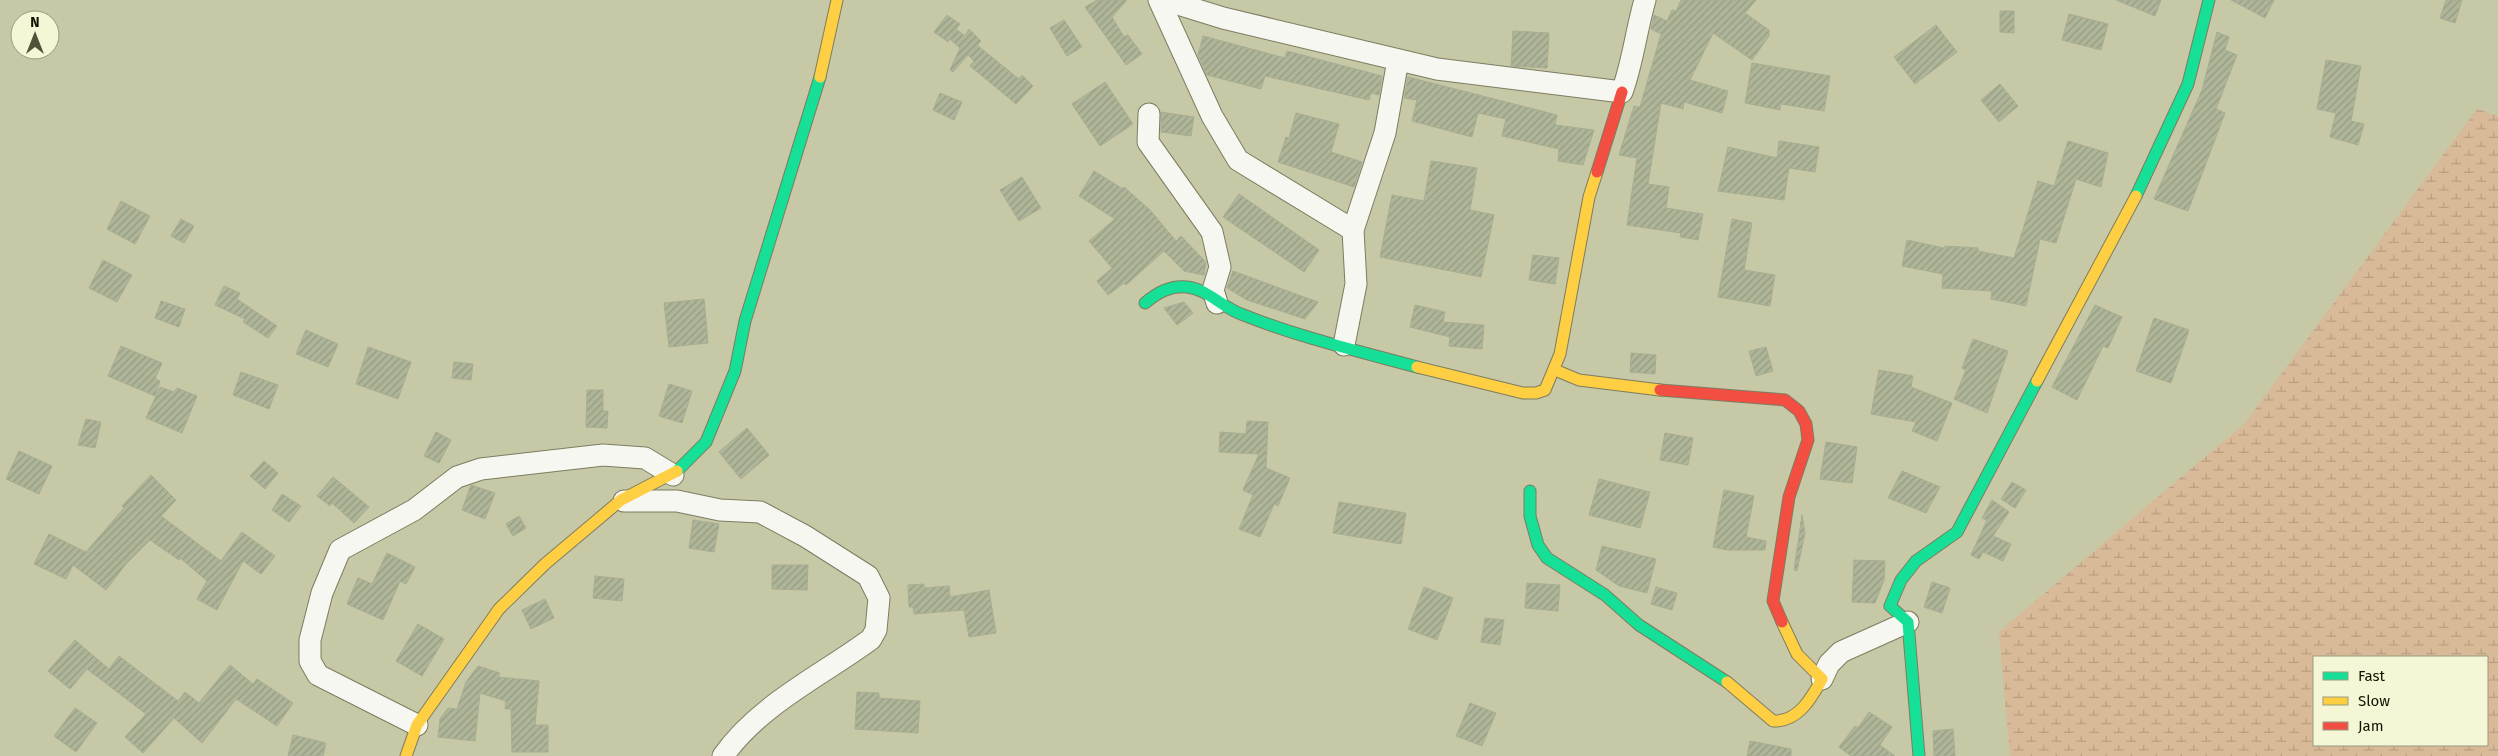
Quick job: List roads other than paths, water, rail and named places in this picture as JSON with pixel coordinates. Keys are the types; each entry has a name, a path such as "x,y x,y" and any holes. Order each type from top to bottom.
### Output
{"street":[{"path":"406,756 417,725 499,609 545,564 621,500 672,475 706,442 735,371 745,321 820,77 837,0"},
{"path":"1159,0 1212,116 1238,160 1353,230"},
{"path":"1165,0 1223,18 1437,69 1622,92"},
{"path":"1145,303 1157,293 1176,286 1194,288 1217,303 1240,314 1344,345 1523,393 1536,393 1545,390 1555,370 1575,280 1589,197 1632,66 1637,28 1645,0"},
{"path":"1919,756 1908,622 1890,606 1901,580 1916,561 1957,532 2143,182 2188,84 2209,0"},
{"path":"1344,345 1356,284 1353,230 1385,133 1398,60"},
{"path":"1149,114 1148,142 1212,232 1220,267 1213,290 1217,303"},
{"path":"1555,370 1579,380 1641,389 1786,400 1799,411 1806,424 1808,440 1789,497 1773,601 1797,654 1822,679"},
{"path":"417,725 318,675 310,661 310,640 322,592 340,550 414,510 457,478 481,468 603,455 645,458 672,475"},
{"path":"1530,491 1530,516 1538,545 1547,558 1605,595 1639,625 1716,673 1773,721 1781,723 1788,721 1800,710 1830,664 1841,652 1908,622"},
{"path":"621,500 677,501 720,510 760,512 805,536 868,576 879,598 876,630 871,639 804,683 768,711 735,738 723,756"}]}
